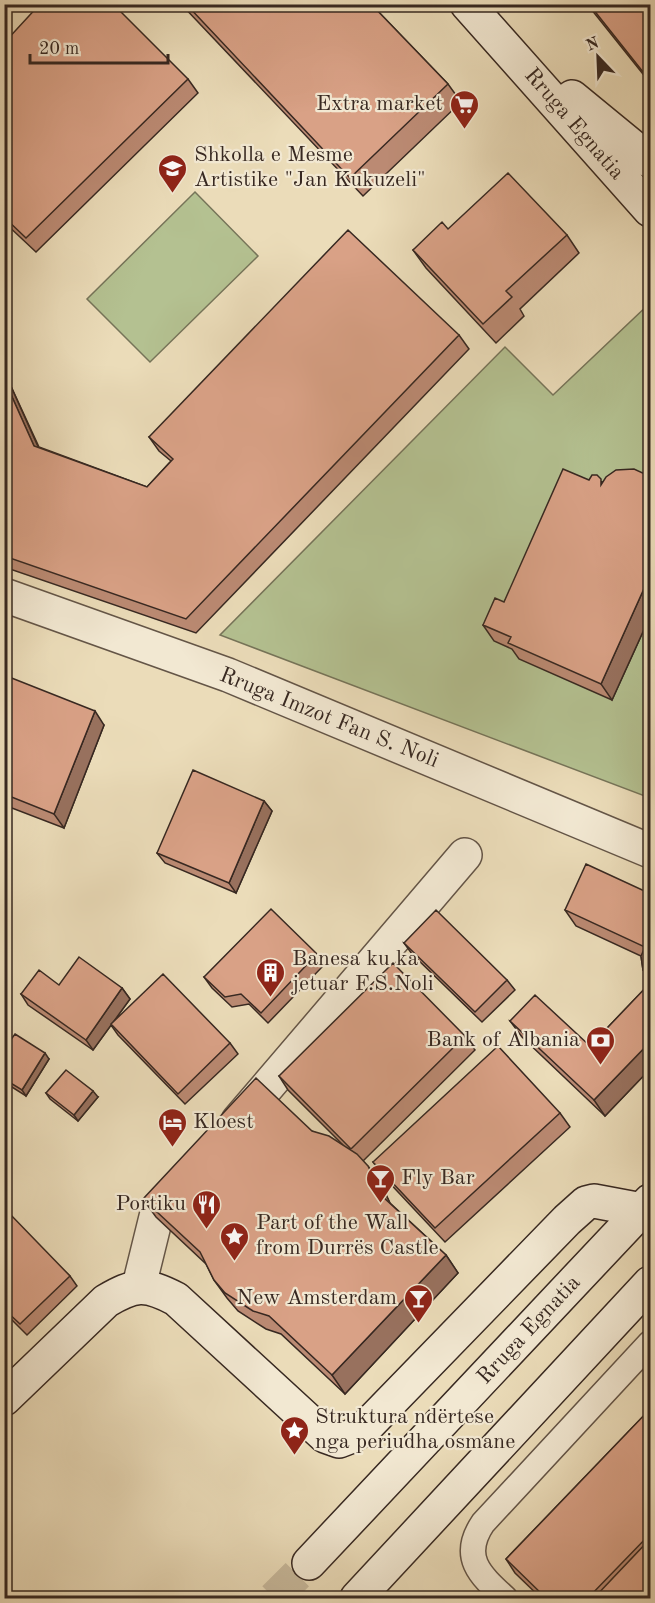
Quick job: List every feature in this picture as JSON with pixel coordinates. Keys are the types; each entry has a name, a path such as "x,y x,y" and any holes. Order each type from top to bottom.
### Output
{"main road":[{"name":"Rruga Egnatia","path":"467,4 651,210"},
{"name":"Rruga Egnatia","path":"498,38 651,161"},
{"name":"Rruga Imzot Fan S. Noli","path":"4,595 228,675 651,851"},
{"path":"140,1286 156,1217 465,855"},
{"path":"4,1399 106,1301 123,1291 140,1286 157,1289 176,1299 325,1436 339,1441 365,1428 586,1203 594,1201 646,1205"},
{"name":"Rruga Egnatia","path":"309,1563 646,1205"},
{"path":"357,1599 651,1283"}],"lane":[{"path":"505,1599 477,1570 473,1555 473,1537 483,1523 651,1343"}],"green space":[{"path":"195,192 258,256 150,362 87,299"},
{"path":"650,303 650,798 220,635 505,347 553,395"}],"building":[{"path":"40,4 113,4 188,79 26,238 4,217 4,43"},
{"path":"186,4 371,4 448,84 350,178"},
{"path":"589,4 651,4 651,82"},
{"path":"508,173 567,235 506,291 512,297 483,324 413,250 442,222 448,229"},
{"path":"348,230 459,335 186,619 4,556 4,379 34,446 147,487 173,459 149,437"},
{"path":"563,469 589,480 592,475 597,475 601,479 601,485 606,477 616,470 634,469 645,474 651,482 651,573 601,684 508,643 511,637 483,625 495,598 504,602"},
{"path":"4,675 95,711 54,814 4,794"},
{"path":"193,770 264,801 229,883 157,853"},
{"path":"586,864 651,894 651,977 643,970 641,956 645,947 565,910"},
{"name":"Banesa ku ka jetuar F.S.Noli","path":"271,909 317,954 261,1013 241,994 225,997 204,977"},
{"path":"436,910 507,980 475,1012 404,943"},
{"path":"79,957 122,988 86,1040 21,994 39,970 59,985"},
{"path":"393,963 465,1036 351,1149 279,1076"},
{"path":"163,974 230,1043 178,1094 111,1024"},
{"name":"Bank of Albania","path":"651,982 651,1041 594,1100 510,1021 535,995 590,1046"},
{"path":"15,1034 45,1053 22,1090 4,1079 4,1049"},
{"path":"498,1046 560,1113 435,1228 373,1162"},
{"path":"66,1070 93,1091 74,1115 46,1093"},
{"path":"256,1078 312,1131 329,1136 357,1154 368,1166 382,1196 446,1255 332,1375 269,1316 253,1311 225,1293 214,1280 200,1252 143,1199"},
{"path":"8,1212 70,1276 20,1324 4,1309 4,1216"},
{"path":"651,1408 651,1533 587,1599 547,1599 506,1559"},
{"path":"651,1538 651,1599 593,1599"}],"tunnel":[{"path":"274,1598 309,1563"}],"place":[{"name":"Extra market","path":"464,130"},
{"name":"Shkolla e Mesme Artistike \"Jan Kukuzeli\"","path":"173,194"},
{"name":"Banesa ku ka jetuar F.S.Noli","path":"271,998"},
{"name":"Bank of Albania","path":"601,1066"},
{"name":"Kloest","path":"172,1148"},
{"name":"Fly Bar","path":"380,1204"},
{"name":"Portiku","path":"207,1230"},
{"name":"Part of the Wall from Durrës Castle","path":"235,1262"},
{"name":"New Amsterdam","path":"418,1324"},
{"name":"Struktura ndërtese nga periudha osmane","path":"294,1456"}]}
